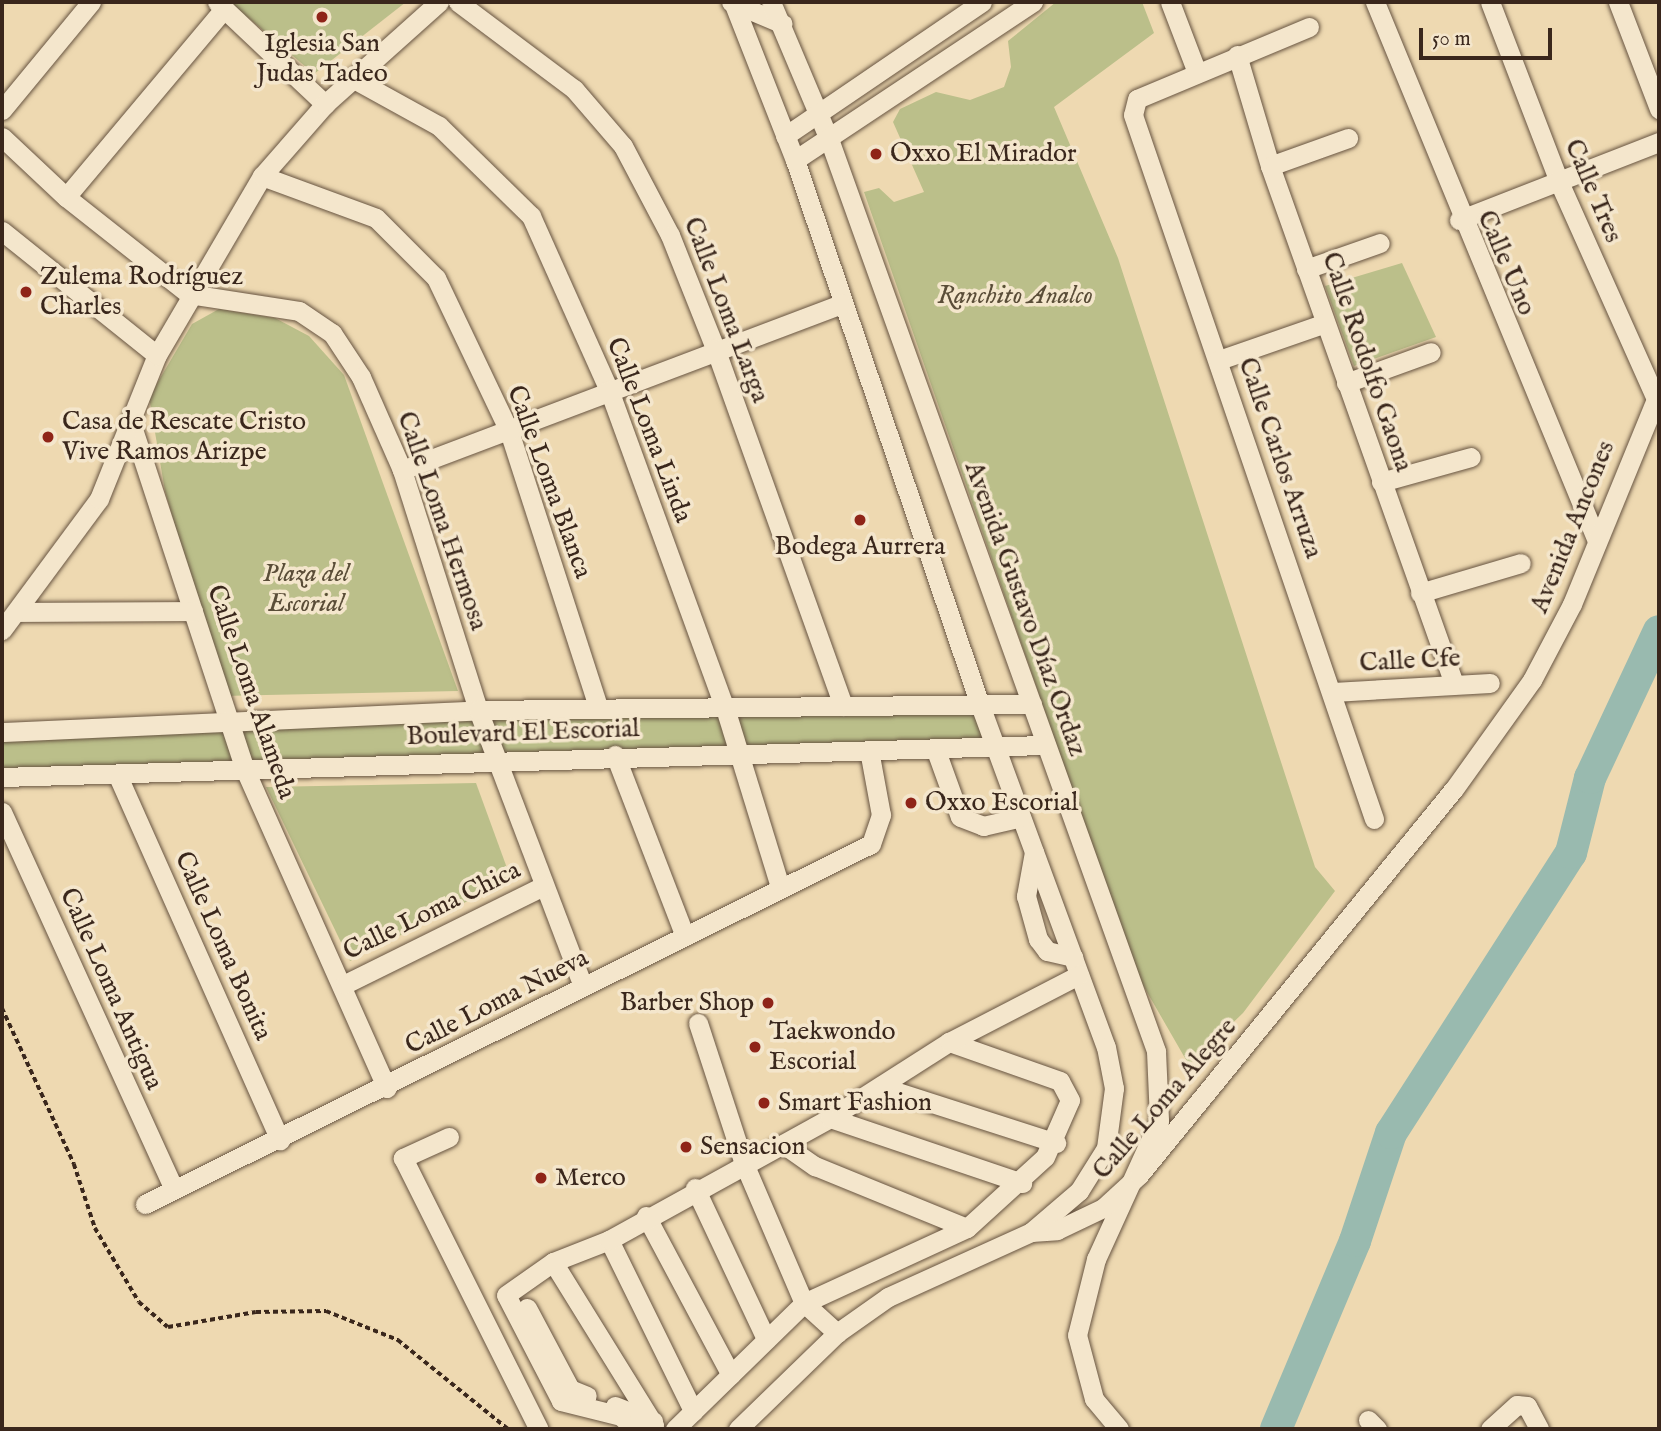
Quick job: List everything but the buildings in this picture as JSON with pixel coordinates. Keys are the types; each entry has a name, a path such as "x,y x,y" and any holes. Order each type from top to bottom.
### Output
{"street":[{"path":"2,110 91,2"},
{"path":"2,630 99,499 157,355 189,294 262,176 352,78 439,2"},
{"name":"Calle Loma Larga","path":"458,2 574,89 623,146 670,235 715,348 842,706"},
{"path":"732,2 783,24"},
{"path":"732,2 795,160 980,705 1106,1047 1112,1123 1106,1148 1079,1191 1031,1232"},
{"name":"Avenida Gustavo Díaz Ordaz","path":"771,2 783,24 829,139 1156,1051 1159,1121 1139,1175 1096,1259 1077,1335 1094,1399 1116,1427"},
{"path":"785,136 982,2"},
{"path":"795,160 1033,2"},
{"path":"1170,2 1196,70 1309,27"},
{"name":"Calle Uno","path":"1375,2 1459,219 1597,541"},
{"name":"Calle Tres","path":"1490,2 1559,182 1657,394"},
{"path":"1618,2 1659,109"},
{"path":"65,197 220,5 326,104"},
{"name":"Calle Rodolfo Gaona","path":"1237,55 1270,166 1454,684"},
{"name":"Calle Carlos Arruza","path":"1196,70 1138,99 1133,115 1333,692 1374,819"},
{"name":"Calle Loma Linda","path":"352,78 439,126 531,216 609,390 725,708 779,884"},
{"name":"Calle Loma Hermosa","path":"2,137 65,197 189,294 299,311 332,333 361,377 402,470 478,710 583,986"},
{"path":"1270,166 1348,138"},
{"path":"1459,219 1659,142"},
{"name":"Calle Loma Blanca","path":"262,176 376,218 409,245 436,278 509,431 598,707"},
{"path":"2,230 157,355"},
{"path":"1306,268 1380,243"},
{"path":"402,470 509,431 715,348 842,304"},
{"path":"1219,360 1325,323"},
{"path":"1346,383 1431,352"},
{"name":"Avenida Ancones","path":"1532,680 1597,541 1657,394"},
{"name":"Calle Loma Alameda","path":"131,423 233,723 246,772 345,984 387,1088"},
{"path":"1381,482 1471,457"},
{"path":"1420,593 1521,563"},
{"path":"17,612 194,611"},
{"name":"Calle Loma Alegre","path":"738,1429 837,1334 888,1297 1031,1232 1057,1230 1103,1208 1139,1175 1454,789 1532,680"},
{"name":"Calle Cfe","path":"1333,692 1490,683"},
{"name":"Boulevard El Escorial","path":"2,732 478,710 1032,704"},
{"name":"Boulevard El Escorial","path":"2,777 246,772 496,759 1046,744"},
{"path":"935,748 960,817 983,826 1021,817"},
{"name":"Calle Loma Nueva","path":"145,1204 173,1188 387,1088 685,936 779,884 871,844 881,815 869,750"},
{"path":"615,755 685,936"},
{"name":"Calle Loma Bonita","path":"117,774 280,1140"},
{"name":"Calle Loma Antigua","path":"2,812 173,1188"},
{"name":"Calle Loma Chica","path":"345,984 543,886"},
{"path":"634,1429 621,1416 561,1401 506,1295 518,1292 553,1262 609,1240 743,1161 783,1144 830,1118 949,1042 1076,966"},
{"path":"698,1023 743,1161 804,1303 837,1334"},
{"path":"675,1429 804,1303 967,1228 1022,1183 1056,1143 1070,1100 1060,1081 949,1042"},
{"path":"882,1087 1056,1143"},
{"path":"830,1118 1022,1183"},
{"path":"449,1137 403,1158 539,1429"},
{"path":"783,1144 815,1166 967,1228"},
{"path":"695,1188 766,1339"},
{"path":"646,1216 731,1375"},
{"path":"609,1240 693,1411"},
{"path":"553,1262 654,1425"},
{"path":"518,1292 570,1389 654,1425"},
{"path":"1490,1429 1517,1405 1527,1406 1539,1429"}],"path":[{"path":"2,1008 74,1164 95,1228 139,1302 167,1327 256,1312 326,1311 398,1340 508,1429"}],"green space":[{"path":"230,2 406,2 314,74"},
{"name":"Ranchito Analco","path":"1056,2 1142,2 1154,33 1054,107 1118,258 1315,867 1335,891 1243,1013 1189,1065 1136,973 864,192 879,188 894,202 924,192 893,122 900,109 936,92 970,100 1004,87 1011,67 1008,41"},
{"path":"1402,263 1436,337 1354,366 1325,286"},
{"name":"Plaza del Escorial","path":"219,309 275,318 309,336 344,375 458,691 223,696 165,491 149,397 192,324"},
{"path":"978,708 993,745 739,749 726,710"},
{"path":"724,710 737,752 498,758 480,711"},
{"path":"477,711 494,758 246,771 234,724"},
{"path":"232,724 245,771 2,776 2,733"},
{"path":"476,783 511,879 350,961 266,787"}],"waterway":[{"path":"1276,1429 1355,1241 1391,1133 1571,853 1590,778 1659,631"}],"place":[{"name":"Iglesia San Judas Tadeo","path":"322,17"},
{"name":"Oxxo El Mirador","path":"876,154"},
{"name":"Zulema Rodríguez Charles","path":"26,292"},
{"name":"Casa de Rescate Cristo Vive Ramos Arizpe","path":"48,437"},
{"name":"Bodega Aurrera","path":"860,520"},
{"name":"Oxxo Escorial","path":"911,803"},
{"name":"Barber Shop","path":"768,1003"},
{"name":"Taekwondo Escorial","path":"755,1047"},
{"name":"Smart Fashion","path":"764,1103"},
{"name":"Sensacion","path":"686,1147"},
{"name":"Merco","path":"541,1178"}]}
